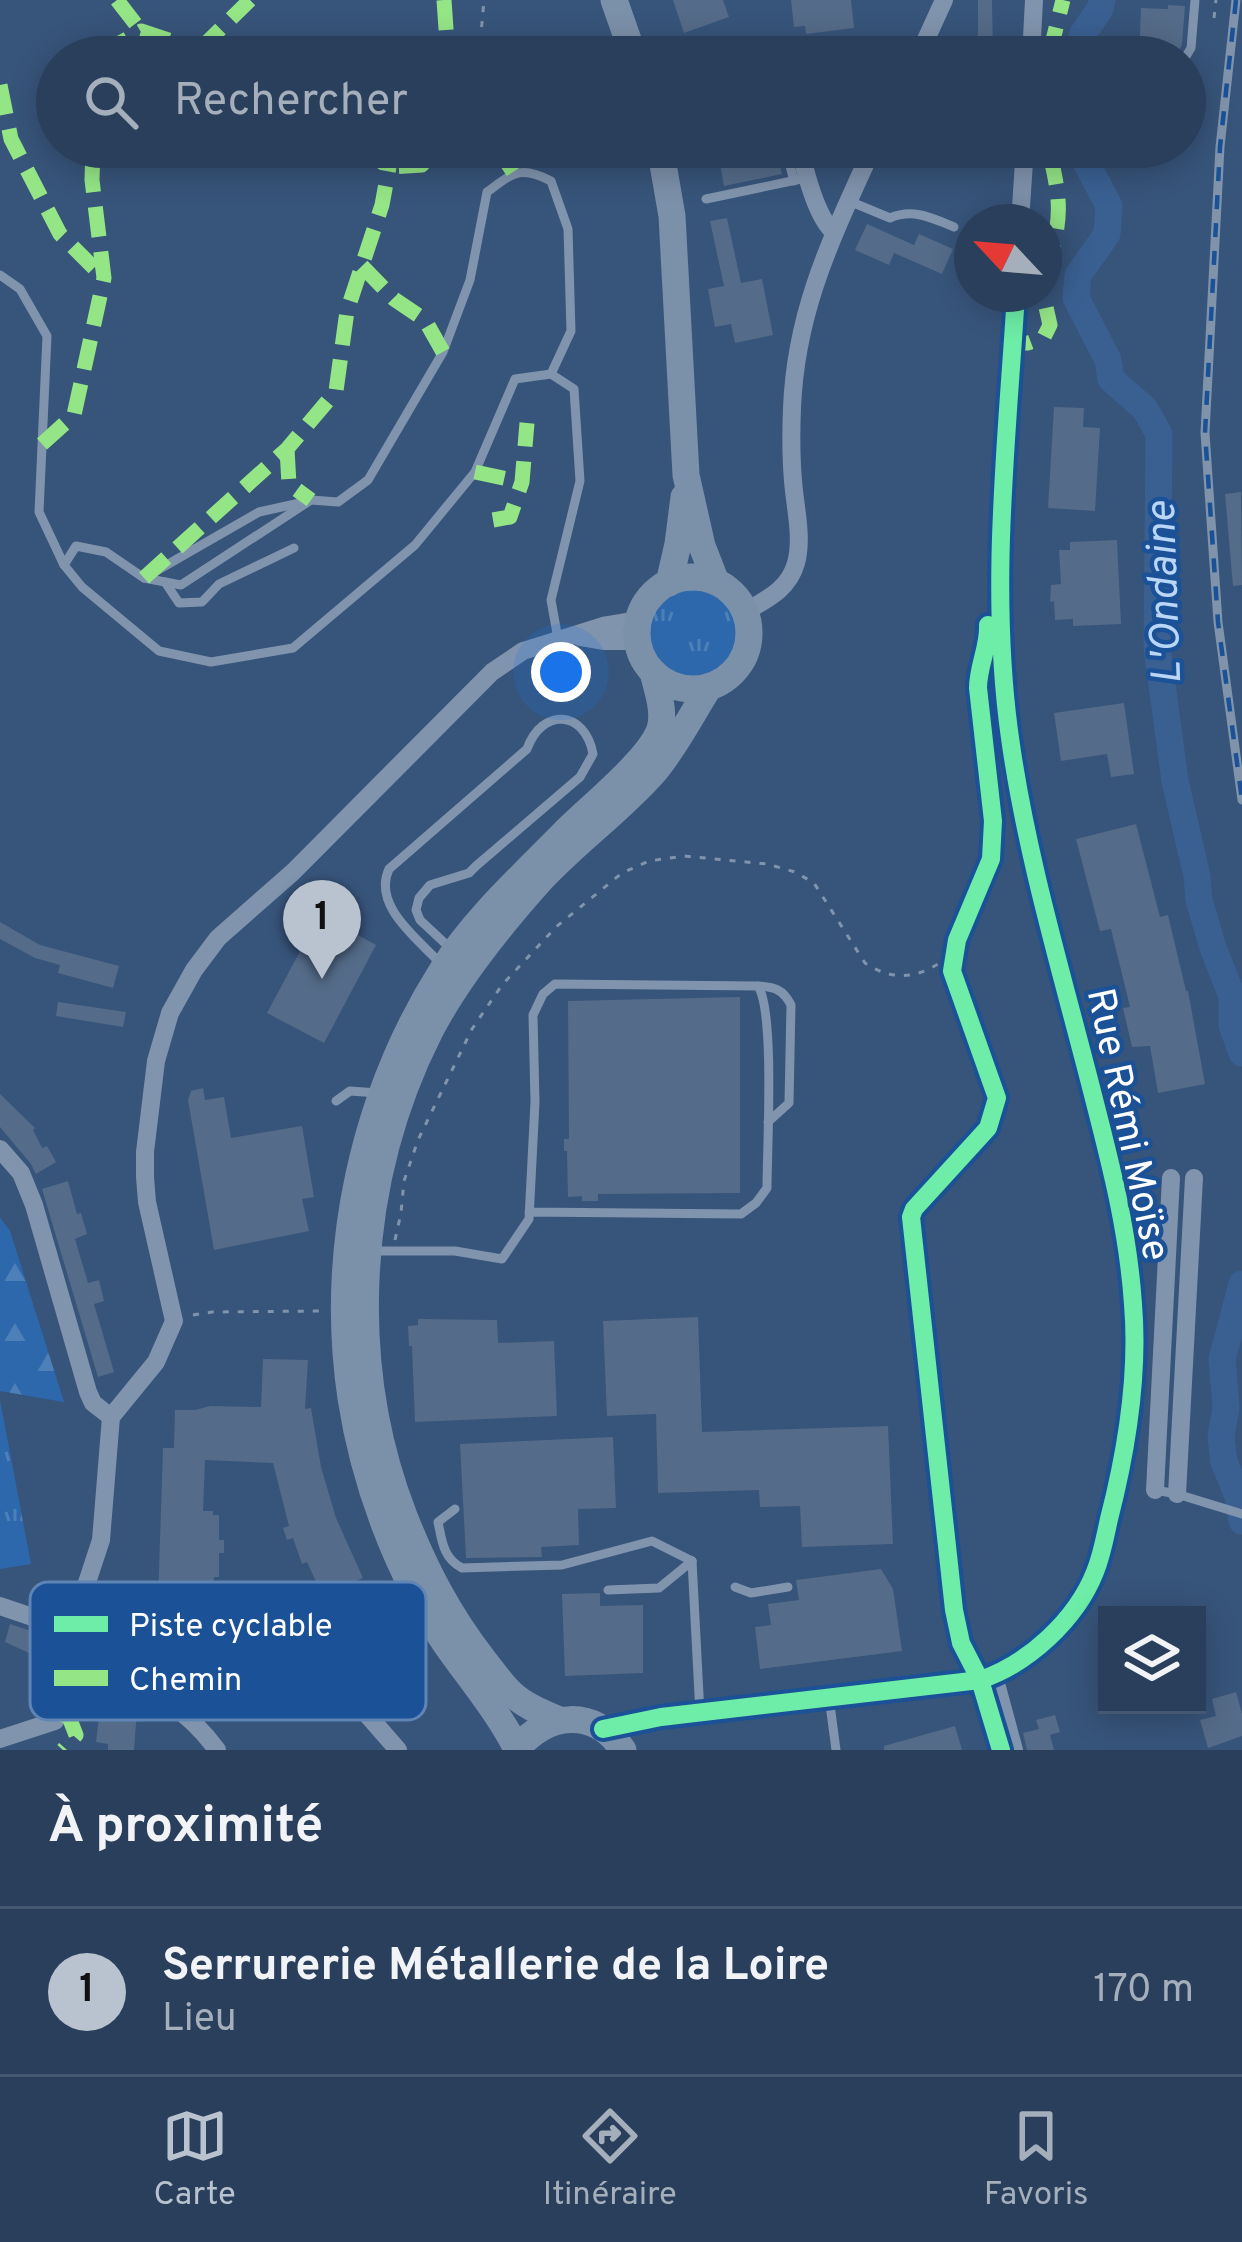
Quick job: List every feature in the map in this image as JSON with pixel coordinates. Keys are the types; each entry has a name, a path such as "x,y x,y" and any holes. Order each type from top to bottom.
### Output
{"main road":[{"path":"614,0 627,36"},
{"path":"664,168 672,216 686,475 702,546 716,582"},
{"path":"669,583 686,475"},
{"path":"410,1582 374,1496 352,1399 346,1287 360,1162 416,1014 449,960 566,831 643,756 661,729 661,707 638,630 645,605 655,592 684,578 716,582 734,594 746,613 749,631 747,649 726,679 689,689 669,684 652,672"},
{"path":"619,1743 590,1722 559,1720 510,1693 441,1600 392,1484 371,1392 365,1343 368,1251 381,1164 402,1095 431,1029 470,968 539,881 659,767 709,687"},
{"path":"426,1613 496,1711 516,1750 542,1726 559,1720"}],"street":[{"path":"928,36 944,0"},
{"path":"1032,36 1034,0"},
{"path":"800,168 800,179 814,190 823,223 834,232"},
{"path":"746,613 785,587 796,564 791,441 794,378 809,297 863,168"},
{"path":"1021,204 1024,168"},
{"name":"Rue Rémi Moïse","path":"619,1743 662,1717 994,1676 1008,1670 1059,1626 1087,1591 1097,1568 1124,1461 1134,1371 1134,1307 1123,1214 1022,811 1010,735 1000,589 1015,312"},
{"path":"87,1582 101,1540 111,1418 156,1362 175,1321 147,1202 145,1152 156,1061 170,1013 194,970 218,938 293,872 492,672 523,651 603,626 638,630"},
{"path":"0,1149 21,1173 34,1205 88,1392 111,1418"},
{"path":"1155,1490 1171,1178"},
{"path":"1177,1494 1194,1178"},
{"path":"0,1606 30,1616"},
{"path":"994,1676 1014,1750"},
{"path":"619,1743 662,1717"},
{"path":"0,1739 55,1720"},
{"path":"191,1720 217,1750"},
{"path":"372,1720 398,1750"}],"lane":[{"path":"1192,36 1195,0"},
{"path":"706,199 800,179 795,168"},
{"path":"144,578 260,512 311,500 338,502 368,480 442,352 470,280 487,192 513,172 534,172 551,181 568,230 571,331 551,374"},
{"path":"848,201 890,218 902,212 924,214 954,227"},
{"path":"0,275 20,289 47,336 39,512 64,565 82,587 159,651 211,662 293,648 415,545 475,472 514,379 551,374 574,389 580,481 551,600 567,638"},
{"path":"64,565 76,546 106,552 144,578 181,585 311,500"},
{"path":"165,582 179,602 202,602 219,584 294,548"},
{"path":"566,720 578,724 587,732 593,754 580,777 469,873 430,885 419,898 420,920 449,960 390,909 383,885 389,868 527,749 543,724 566,720"},
{"path":"368,1251 455,1251 502,1259 529,1219 535,1102 533,1015 555,984 778,988 791,1005 789,1102 767,1124"},
{"path":"529,1212 741,1214 756,1203 767,1187 767,1030 758,986"},
{"path":"343,1079 350,1091"},
{"path":"337,1101 350,1091 384,1093"},
{"path":"1155,1490 1242,1514"},
{"path":"455,1508 438,1522 446,1553 462,1568 562,1565 652,1540 692,1562"},
{"path":"608,1590 659,1588 692,1562"},
{"path":"692,1562 700,1714"},
{"path":"735,1587 752,1593 788,1587"},
{"path":"829,1697 836,1750"}],"path":[{"path":"481,36 484,0"},
{"path":"1214,18 1216,0"},
{"path":"175,1321 212,1312 338,1311 338,1287 346,1287"}],"green space":[{"path":"692,585 726,599 740,633 726,667 692,681 658,667 644,633 658,599"},
{"path":"0,1218 10,1231 64,1402 0,1391"},
{"path":"0,1400 31,1564 0,1569"}],"building":[{"path":"673,0 723,0 729,17 684,33"},
{"path":"791,0 851,0 854,28 806,34 805,26 794,27"},
{"path":"978,0 992,0 993,36 978,36"},
{"path":"1168,5 1185,6 1183,36 1140,36 1141,8 1168,9"},
{"path":"721,168 781,168 782,174 724,186"},
{"path":"727,218 741,283 762,279 773,335 735,343 731,324 715,327 708,289 724,286 710,221"},
{"path":"867,224 914,245 919,234 953,249 942,274 894,253 889,265 855,250"},
{"path":"1054,407 1084,408 1083,427 1100,428 1095,511 1048,508"},
{"path":"1241,492 1242,585 1233,586 1225,494"},
{"path":"1117,540 1121,624 1073,626 1073,619 1055,620 1054,601 1050,602 1051,585 1061,584 1059,550 1070,550 1070,542"},
{"path":"1124,703 1134,774 1111,777 1107,754 1061,761 1054,713"},
{"path":"1136,824 1160,917 1168,915 1205,1084 1158,1093 1150,1046 1132,1047 1123,1008 1130,1007 1111,929 1100,931 1076,839"},
{"path":"0,922 40,945 119,966 113,988 58,973 60,965 0,939"},
{"path":"314,925 342,939 347,929 376,945 324,1043 267,1013"},
{"path":"740,997 740,1193 598,1194 598,1201 568,1197 564,1139 569,1139 568,1001"},
{"path":"58,1002 126,1012 123,1027 56,1016"},
{"path":"203,1088 205,1100 224,1097 231,1138 302,1126 314,1197 302,1199 309,1231 214,1250 188,1100 191,1091"},
{"path":"0,1094 35,1128 42,1148 47,1146 56,1162 36,1174 0,1127"},
{"path":"68,1181 87,1234 75,1239 88,1283 99,1280 104,1301 94,1304 114,1372 98,1377 42,1189"},
{"path":"698,1317 702,1432 888,1426 893,1544 802,1547 800,1506 760,1507 759,1490 658,1493 656,1414 607,1416 603,1321"},
{"path":"418,1319 497,1320 498,1343 554,1341 557,1416 415,1422 408,1326 418,1325"},
{"path":"263,1359 308,1360 305,1409 311,1408 336,1518 363,1578 316,1582 307,1562 302,1564 293,1538 287,1540 283,1528 289,1526 273,1463 205,1460 203,1511 219,1515 219,1540 224,1540 219,1577 214,1582 159,1582 163,1448 174,1448 175,1410 261,1407"},
{"path":"613,1437 616,1508 578,1509 579,1545 541,1547 542,1557 466,1558 460,1444"},
{"path":"881,1569 893,1589 902,1651 760,1669 755,1627 771,1625 768,1604 799,1600 796,1580"},
{"path":"600,1593 600,1606 643,1605 643,1673 565,1676 562,1594"},
{"path":"10,1624 30,1631 30,1653 5,1642"},
{"path":"1236,1692 1242,1736 1208,1748 1200,1720 1216,1716 1212,1699"},
{"path":"1055,1715 1060,1732 1050,1735 1054,1750 1027,1750 1023,1733 1039,1729 1036,1720"},
{"path":"99,1720 136,1720 134,1750 108,1750 108,1744 96,1742"},
{"path":"955,1726 962,1750 884,1750 884,1746"}],"waterway":[{"path":"1082,36 1102,0"},
{"name":"L'Ondaine","path":"1089,168 1109,206 1107,234 1078,275 1076,298 1108,360 1111,379 1145,409 1159,434 1157,648 1175,781 1199,900 1232,996 1232,1025 1242,1053"},
{"name":"L'Ondaine","path":"1242,1284 1222,1359 1226,1408 1221,1436 1242,1521"}],"railway":[{"path":"1236,0 1220,147 1205,433 1218,622 1242,800"}],"marked path":[{"path":"117,0 141,31"},
{"path":"213,36 250,0"},
{"path":"444,0 447,36"},
{"path":"1054,36 1063,0"},
{"path":"132,36 141,31 156,36"},
{"path":"0,85 11,139 60,234 104,278"},
{"path":"42,444 74,415 104,278 92,168"},
{"path":"144,578 287,449 336,391 347,311 382,205 389,168"},
{"path":"510,168 513,172"},
{"path":"1053,168 1058,204"},
{"path":"362,266 394,299 425,320 443,352"},
{"path":"1001,344 1044,337 1050,325 1047,312"},
{"path":"493,520 510,517 522,482 527,423"},
{"path":"287,449 289,484 311,500"},
{"path":"475,472 522,482"},
{"path":"63,1750 76,1735 70,1720"}],"cycle path":[{"path":"603,1729 661,1717 980,1680 1016,1663 1063,1623 1087,1590 1100,1559 1130,1412 1133,1304 1113,1176 1036,874 1010,738 1000,571 1015,312"},
{"path":"988,625 978,688 993,821 991,859 957,940 952,971 997,1098 988,1128 911,1217 954,1610 961,1643 980,1680 1001,1750"}],"place":[{"name":"Serrurerie Métallerie de la Loire","path":"322,979"}]}
